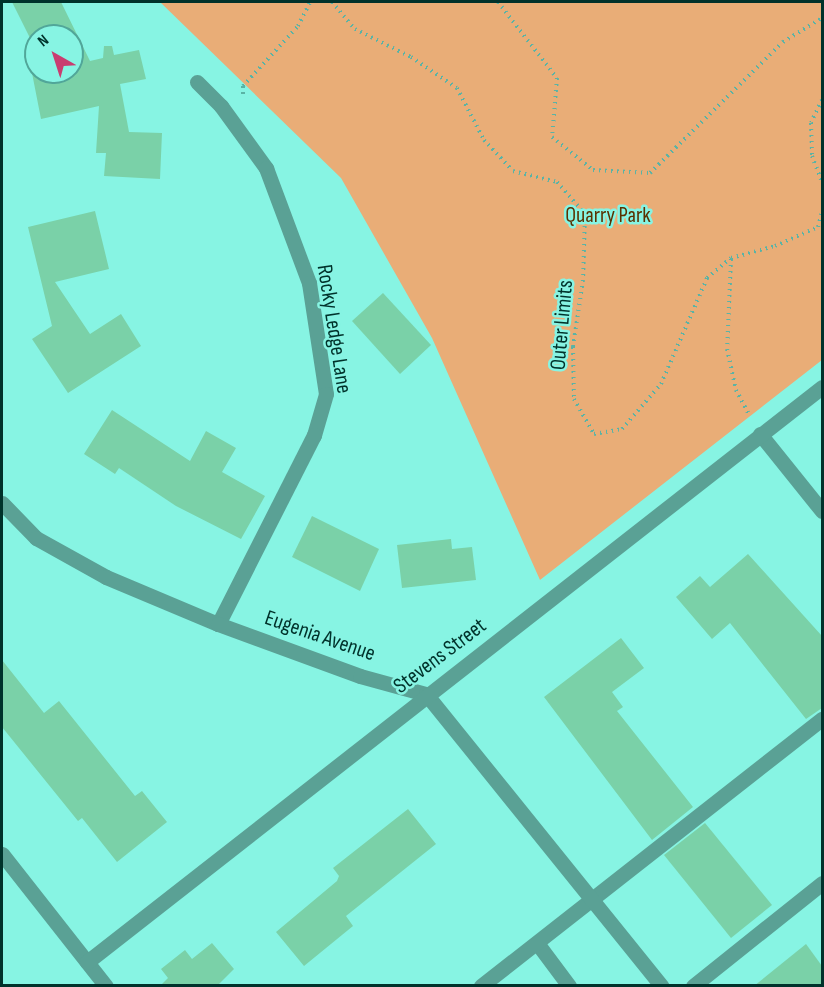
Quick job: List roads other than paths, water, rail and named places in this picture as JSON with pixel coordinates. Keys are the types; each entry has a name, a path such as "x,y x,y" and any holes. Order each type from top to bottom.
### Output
{"street":[{"name":"Rocky Ledge Lane","path":"197,82 221,106 266,168 309,283 326,393 314,435 218,624"},
{"name":"Stevens Street","path":"87,962 426,694 822,387"},
{"path":"760,434 822,511"},
{"name":"Eugenia Avenue","path":"2,503 36,538 64,555 218,624 360,676 426,694"},
{"path":"426,694 594,898 662,986"},
{"path":"481,986 822,719"},
{"path":"2,854 106,986"},
{"path":"693,986 822,882"},
{"path":"537,943 569,986"}],"park label":[{"name":"Quarry Park","path":"608,216"}]}
